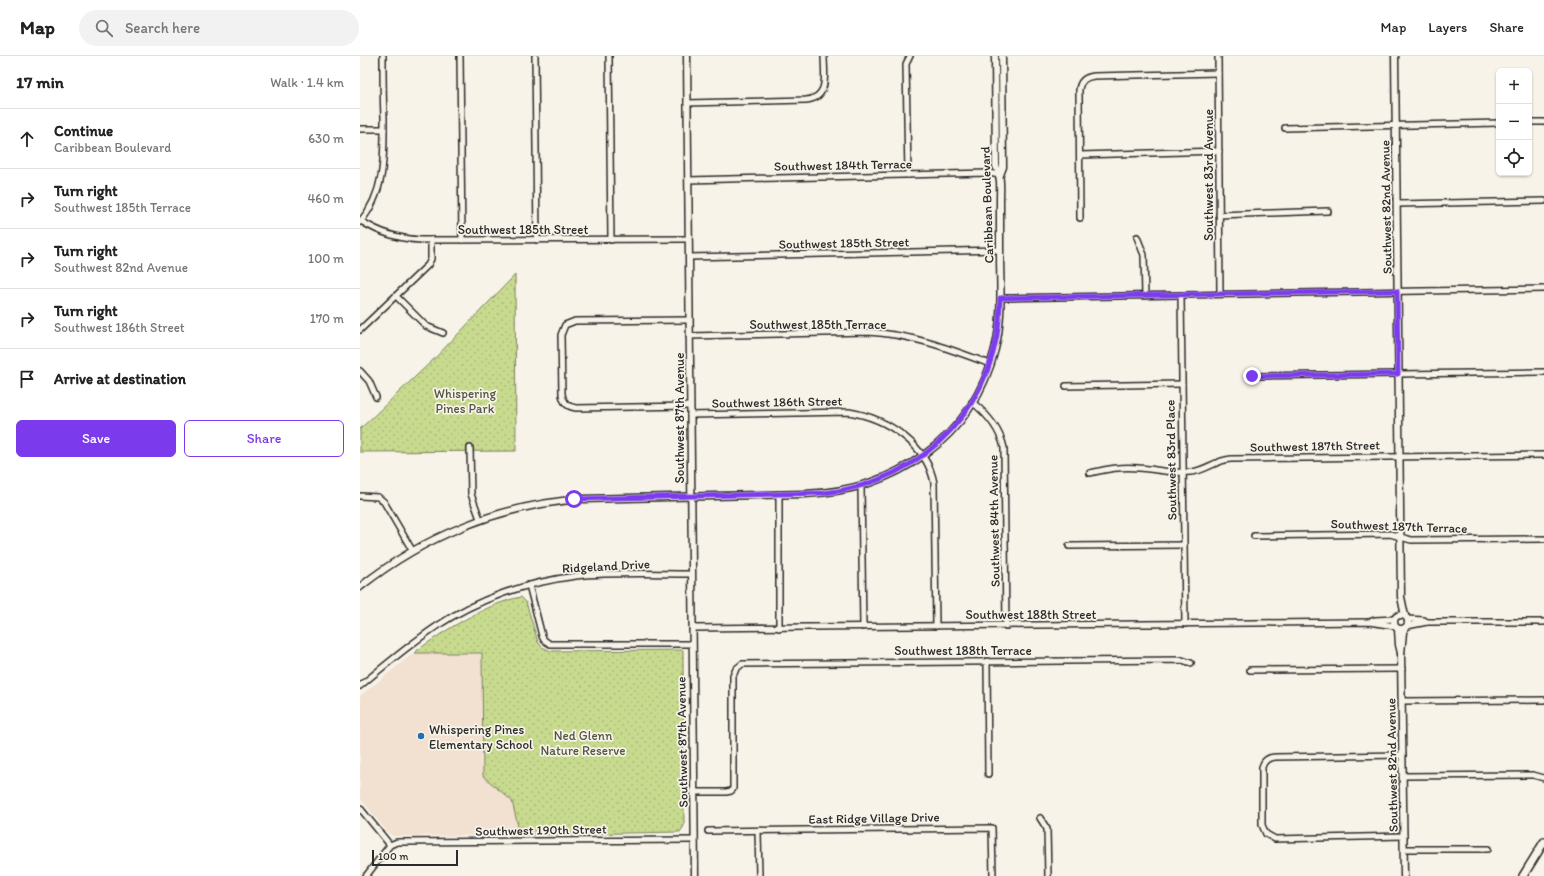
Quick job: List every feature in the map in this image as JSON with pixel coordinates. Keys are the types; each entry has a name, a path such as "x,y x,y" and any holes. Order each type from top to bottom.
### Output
{"main road":[{"path":"1523,876 1544,842"}],"street":[{"path":"361,221 373,202 381,180 384,157 383,56"},
{"path":"460,56 462,240"},
{"path":"535,56 537,240"},
{"path":"609,56 611,240"},
{"name":"Southwest 87th Avenue","path":"686,56 695,876"},
{"path":"687,102 811,100 821,94 824,83 824,56"},
{"path":"908,175 906,64 910,56"},
{"name":"Caribbean Boulevard","path":"360,587 379,572 412,550 480,519 520,508 565,500 824,493 861,486 894,473 922,456 950,432 980,389 990,364 998,332 1000,298 1000,175 996,166 995,56"},
{"path":"1000,175 1003,167 1002,56"},
{"name":"Southwest 83rd Avenue","path":"1218,56 1220,294"},
{"name":"Southwest 82nd Avenue","path":"1395,56 1398,456 1401,597 1406,617 1406,627 1403,632 1402,654 1404,876"},
{"path":"1080,218 1079,90 1083,80 1094,76 1218,73"},
{"path":"1532,122 1544,122"},
{"path":"1285,128 1496,123"},
{"path":"360,129 384,129"},
{"path":"1080,155 1219,152"},
{"name":"Southwest 184th Terrace","path":"688,180 988,173 1000,175"},
{"path":"1397,204 1544,200"},
{"path":"1219,215 1328,211"},
{"name":"Southwest 185th Street","path":"361,221 389,235 408,239 688,239"},
{"path":"1137,237 1144,255 1145,296"},
{"path":"360,330 428,265 431,259 431,240"},
{"name":"Southwest 185th Street","path":"688,257 1000,250"},
{"path":"1000,298 1544,288"},
{"name":"Southwest 83rd Place","path":"1181,295 1185,624"},
{"path":"396,296 426,326 443,334"},
{"path":"689,320 575,321 565,325 561,335 561,372 562,394 566,404 576,408 690,406"},
{"name":"Southwest 185th Terrace","path":"689,336 868,332 916,339 990,364"},
{"path":"360,371 369,381 376,397"},
{"path":"1252,376 1544,372"},
{"path":"1066,386 1182,384"},
{"name":"Southwest 84th Avenue","path":"972,402 993,423 1001,438 1004,448 1006,626"},
{"name":"Southwest 186th Street","path":"690,415 838,412 855,413 876,419 910,441 930,469 934,483 936,626"},
{"path":"470,448 472,494 480,519"},
{"name":"Southwest 187th Street","path":"1090,474 1110,468 1123,467 1146,468 1164,472 1197,471 1221,460 1231,459 1544,455"},
{"path":"861,486 862,627"},
{"path":"778,494 779,628"},
{"path":"360,496 374,496 384,502 412,550"},
{"name":"Southwest 187th Terrace","path":"1254,536 1390,534 1411,540 1544,539"},
{"path":"1068,546 1184,545"},
{"name":"Ridgeland Drive","path":"360,686 419,639 445,621 484,601 529,586 563,578 590,575 691,574"},
{"path":"529,586 543,638 550,644 692,644"},
{"name":"Southwest 82nd Avenue","path":"1401,597 1398,601 1396,627 1402,654"},
{"path":"1396,617 1401,615 1427,622"},
{"name":"Southwest 188th Street","path":"1370,622 1396,617"},
{"name":"Southwest 188th Street","path":"692,628 1370,622 1396,627"},
{"path":"1396,627 1406,627 1427,622 1544,622"},
{"name":"Southwest 188th Terrace","path":"694,792 726,792 732,790 734,784 733,676 736,668 747,663 1182,660 1191,663"},
{"path":"987,661 988,774"},
{"path":"1250,670 1402,669"},
{"path":"1402,701 1544,700"},
{"path":"1403,755 1273,757 1266,760 1262,769 1262,825 1266,834 1275,839 1404,836"},
{"path":"1403,776 1533,775 1544,778"},
{"path":"360,808 390,845 366,876"},
{"path":"1040,818 1047,829 1048,876"},
{"name":"East Ridge Village Drive","path":"708,831 992,828 992,876"},
{"path":"758,831 759,876"},
{"name":"Southwest 190th Street","path":"390,845 397,842 694,840"},
{"path":"1404,849 1488,849"}],"shaded area":[{"name":"Whispering Pines Elementary School","path":"414,653 482,653 483,776 512,801 520,835 392,836 360,798 360,696"}],"green space":[{"name":"Whispering Pines Park","path":"515,275 516,451 360,452 360,429 434,359"},
{"name":"Ned Glenn Nature Reserve","path":"521,597 526,602 538,642 542,647 551,651 683,650 684,826 680,832 520,835 512,801 483,776 482,653 414,653 437,636 465,619 494,605"}],"place":[{"name":"Whispering Pines Elementary School","path":"421,736"}],"route":[{"path":"574,499 824,493 851,489 888,477 911,464 933,448 950,432 975,398 985,378 995,348 1001,309 1000,298 1397,291 1398,374 1252,376"}]}
